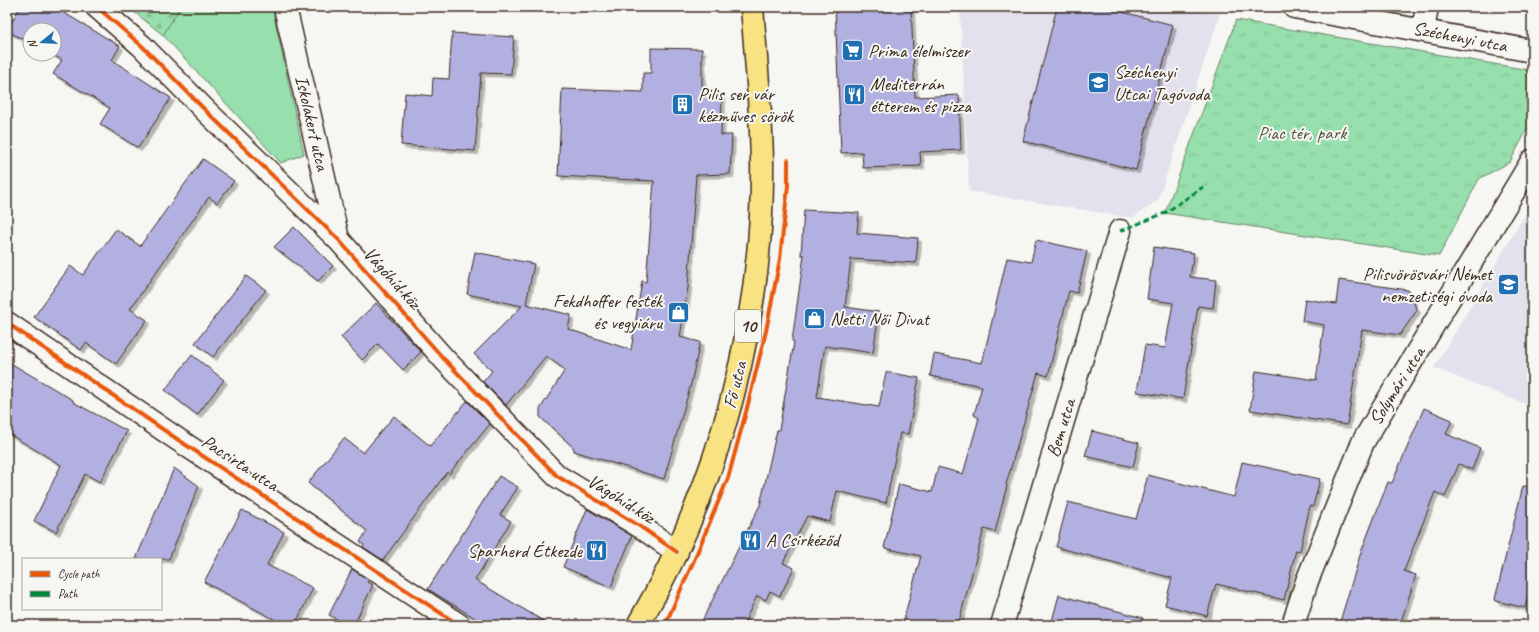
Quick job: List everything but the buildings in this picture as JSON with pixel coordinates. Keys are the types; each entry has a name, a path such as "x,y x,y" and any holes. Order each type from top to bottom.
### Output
{"main road":[{"name":"Fő utca","path":"638,625 677,552 705,486 725,425 743,353 753,296 759,230 762,162 752,7"}],"street":[{"name":"Vágóhíd köz","path":"97,7 142,46 205,110 338,238 444,359 557,476 641,527 677,552"},
{"name":"Iskolakert utca","path":"286,7 338,238"},
{"name":"Széchenyi utca","path":"1294,7 1532,51"},
{"path":"1423,30 1427,7"},
{"name":"Solymári utca","path":"1293,625 1307,581 1363,442 1532,161"},
{"name":"Bem utca","path":"1002,625 1120,231"},
{"name":"Pacsirta utca","path":"7,323 177,439 459,625"}],"shaded area":[{"path":"960,7 1178,7 1220,14 1158,200 1133,218 969,191"},
{"name":"Pilisvörösvári Német nemzetiségi óvoda","path":"1532,203 1532,407 1434,368"}],"green space":[{"path":"128,7 180,7 163,35"},
{"path":"180,7 272,7 304,154 281,163 163,35"},
{"name":"Piac tér, park","path":"1236,20 1529,70 1532,80 1532,120 1510,162 1479,179 1439,256 1165,213"}],"marked path":[{"path":"1120,231 1165,213 1203,187"}],"cycle path":[{"path":"97,7 142,46 205,110 338,239 444,359 557,476 641,527 677,552"},
{"path":"665,625 728,478 746,412 766,331 780,259 788,185 788,160"},
{"path":"7,323 177,439 459,625"}],"place":[{"name":"Prima élelmiszer","path":"853,51"},
{"name":"Széchenyi Utcai Tagóvoda","path":"1098,83"},
{"name":"Mediterrán étterem és pizza","path":"855,95"},
{"name":"Pilis ser vár kézműves sörök","path":"682,105"},
{"name":"Pilisvörösvári Német nemzetiségi óvoda","path":"1508,285"},
{"name":"Fekdhoffer festék és vegyiáru","path":"678,312"},
{"name":"Netti Női Divat","path":"814,319"},
{"name":"A Csirkéződ","path":"751,540"},
{"name":"Sparherd Étkezde","path":"597,551"}]}
